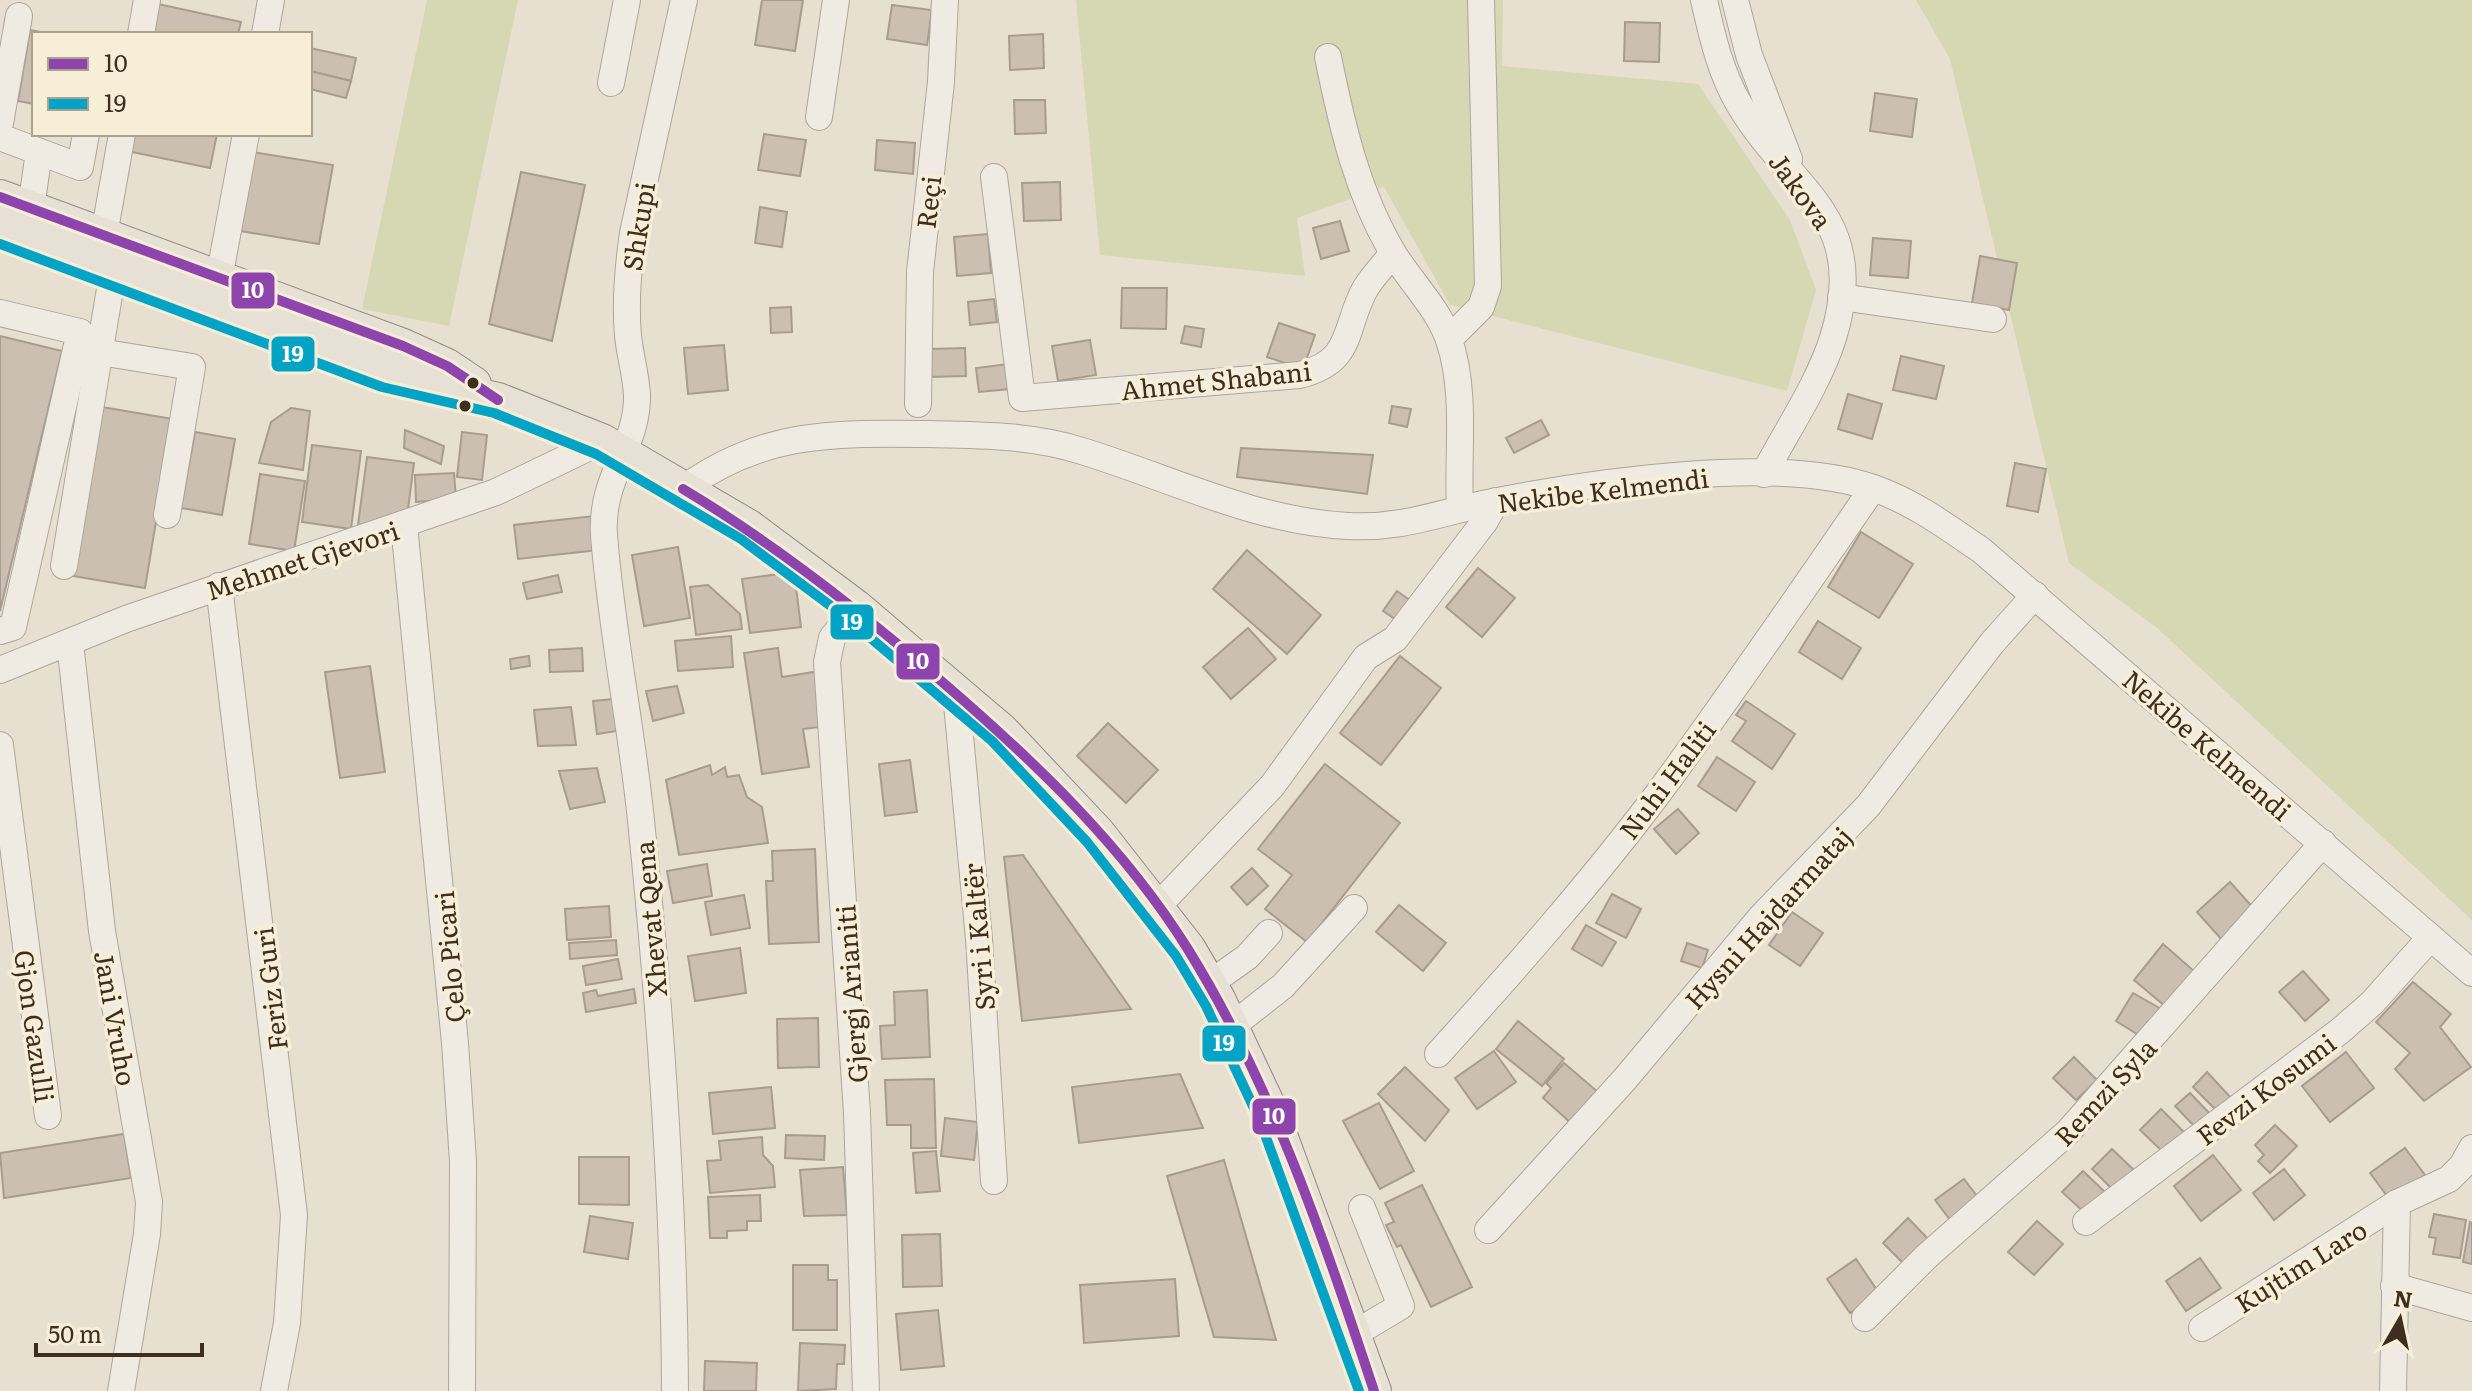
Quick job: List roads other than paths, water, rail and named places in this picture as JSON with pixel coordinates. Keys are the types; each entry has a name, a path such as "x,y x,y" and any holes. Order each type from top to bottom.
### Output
{"main road":[{"path":"16,203 403,346 447,366 498,400"},
{"path":"0,229 387,374 498,400 613,448 749,527 856,607 1002,731 1056,788 1098,833 1157,907 1209,984 1273,1116 1374,1391"}],"street":[{"path":"141,32 147,0"},
{"path":"265,32 271,0"},
{"path":"611,83 627,0"},
{"name":"Shkupi","path":"613,448 636,418 637,394 628,334 628,267 684,0"},
{"path":"819,117 836,0"},
{"name":"Reçi","path":"918,404 920,272 941,82 945,0"},
{"path":"1449,339 1481,307 1488,286 1481,0"},
{"name":"Jakova","path":"1704,0 1724,72 1739,104 1821,206 1834,231 1843,259 1841,297 1833,338 1820,369 1764,474"},
{"path":"1735,0 1749,55 1793,172"},
{"path":"0,123 19,16"},
{"path":"1328,57 1345,140 1367,204 1393,254 1449,339 1460,402 1460,509"},
{"path":"0,137 80,167 86,136"},
{"path":"104,235 122,136"},
{"path":"219,278 246,136"},
{"path":"16,203 39,152"},
{"name":"Ahmet Shabani","path":"994,177 1022,398 1300,375 1319,370 1335,360 1346,342 1365,290 1393,254"},
{"path":"64,566 113,271"},
{"path":"1841,297 1993,319"},
{"path":"0,313 80,332 13,627 0,631"},
{"path":"100,352 192,367 167,515"},
{"name":"Nekibe Kelmendi","path":"683,489 716,465 793,440 846,433 984,434 1077,449 1249,508 1303,523 1394,527 1496,501 1664,477 1806,475 1873,488 1906,501 1939,521 2035,595 2472,973"},
{"name":"Mehmet Gjevori","path":"0,670 219,586 404,525 613,448"},
{"name":"Xhevat Qena","path":"613,448 604,533 640,810 657,998 668,1163 675,1391"},
{"name":"Nuhi Haliti","path":"1438,1054 1501,985 1656,796 1779,627 1873,488"},
{"path":"1157,907 1272,786 1366,657 1395,639 1485,521 1496,501"},
{"name":"Çelo Picari","path":"404,525 459,1103 464,1219 462,1391"},
{"name":"Feriz Guri","path":"219,586 294,1215 287,1323 274,1391"},
{"name":"Hysni Hajdarmataj","path":"1488,1230 1625,1079 1761,917 1868,806 1992,643 2035,595"},
{"name":"Gjergj Arianiti","path":"856,607 832,638 827,662 857,1113 866,1391"},
{"name":"Jani Vruho","path":"70,643 102,931 149,1202 147,1234 121,1391"},
{"name":"Syri i Kaltër","path":"956,693 979,939 994,1181"},
{"name":"Gjon Gazulli","path":"0,745 48,1116"},
{"name":"Remzi Syla","path":"1865,1318 1927,1256 2068,1132 2323,843"},
{"path":"1232,1026 1283,986 1354,908"},
{"path":"1209,984 1247,957 1269,933"},
{"name":"Fevzi Kosumi","path":"2086,1222 2340,1031 2372,1003 2430,938"},
{"name":"Kujtim Laro","path":"2202,1328 2397,1203 2449,1179 2462,1166 2472,1148"},
{"path":"2393,1391 2397,1203"},
{"path":"1354,1334 1401,1306 1362,1208"},
{"path":"2394,1286 2472,1308"}]}
